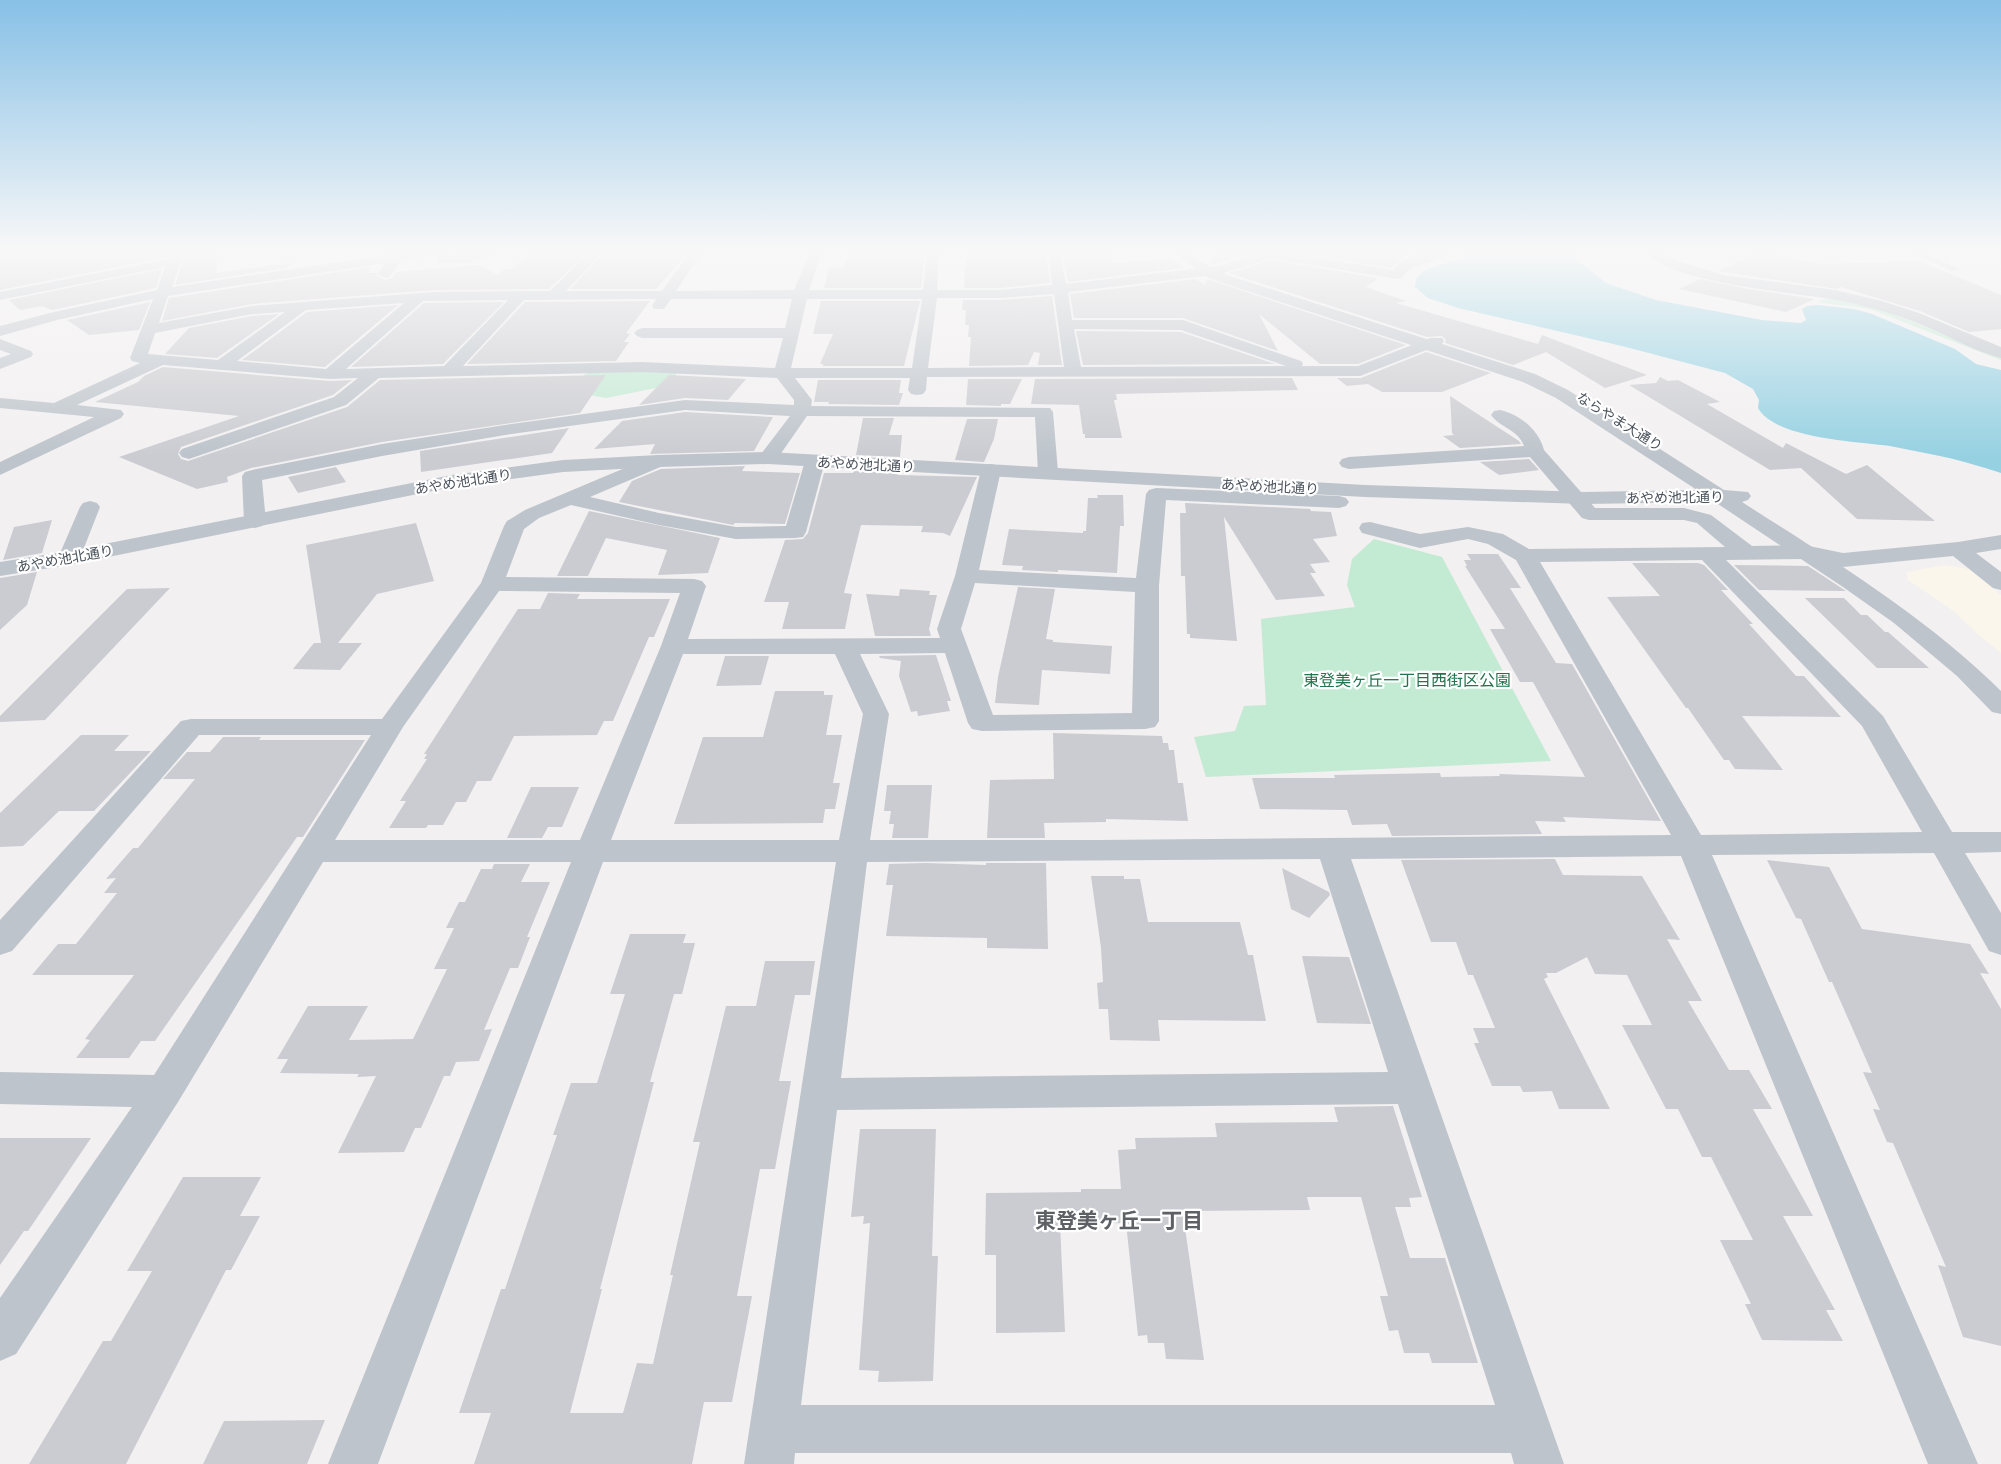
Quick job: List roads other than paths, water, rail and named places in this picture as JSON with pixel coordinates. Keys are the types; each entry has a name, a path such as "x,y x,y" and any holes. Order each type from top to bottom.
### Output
{"street":[{"path":"0,332 39,320"},
{"path":"152,320 138,358 330,374 642,368 782,373 919,374 1360,371 1432,343"},
{"path":"148,330 198,320"},
{"path":"222,365 283,320"},
{"path":"330,374 392,320"},
{"path":"448,372 497,320"},
{"path":"642,368 640,348 642,333 650,320"},
{"path":"782,373 794,320"},
{"path":"914,412 926,320"},
{"path":"1065,320 1073,372"},
{"path":"1357,320 1432,343 1528,378 1562,394 1902,618 1966,672 2001,706"},
{"path":"1920,320 2001,353"},
{"path":"1066,324 1183,325 1315,371"},
{"path":"642,333 791,333"},
{"name":"ならやま大通り","path":"1432,343 1520,369 1578,395 1843,560 1921,616 2001,685"},
{"path":"0,344 25,354 0,364"},
{"path":"60,407 160,360"},
{"path":"189,453 340,401 375,373"},
{"path":"768,458 802,411 803,400 782,373"},
{"path":"255,522 252,476 382,450 505,430 684,405 802,411 1044,412 1048,472"},
{"path":"0,469 115,414 60,407 5,406"},
{"path":"1500,415 1522,428 1534,443 1535,451 1589,514 1684,514 1704,519 1747,552"},
{"path":"1349,463 1535,451"},
{"name":"あやめ池北通り","path":"0,569 69,558 255,522 452,481 563,466 658,461 768,458 1365,491 1584,498 1741,496"},
{"path":"0,1338 164,1092 390,728 492,584 515,526 532,514 658,461"},
{"path":"569,498 659,519 736,533 795,532 815,461"},
{"path":"991,470 966,576 949,629 982,723 1145,720 1146,586 1156,494 1339,502"},
{"path":"69,558 90,508"},
{"path":"1370,528 1420,541 1468,533 1495,539 1525,556 1692,845 1953,1464"},
{"path":"1525,556 1804,552 1843,560 1958,549 2001,542"},
{"path":"1958,549 2001,583"},
{"path":"1706,552 1873,722 2001,942"},
{"path":"966,576 1146,586"},
{"path":"354,1464 591,851 673,646 694,586 492,584"},
{"path":"673,646 844,647 955,645"},
{"path":"844,647 876,714 852,851 771,1447 1534,1447 1332,849"},
{"path":"0,942 191,727 390,728"},
{"path":"315,851 1332,849 2001,842"},
{"path":"0,1088 164,1092"},
{"path":"820,1094 1413,1088"}],"water":[{"path":"1511,320 1766,320 1801,323 1805,320 1887,320 1955,349 1976,364 2001,370 2001,473 1943,457 1890,446 1818,437 1781,426 1767,418 1758,408 1759,400 1753,389 1725,373 1622,346"}],"district":[{"name":"東登美ヶ丘一丁目","path":"1119,1219"}],"park label":[{"name":"東登美ヶ丘一丁目西街区公園","path":"1407,679"}]}
